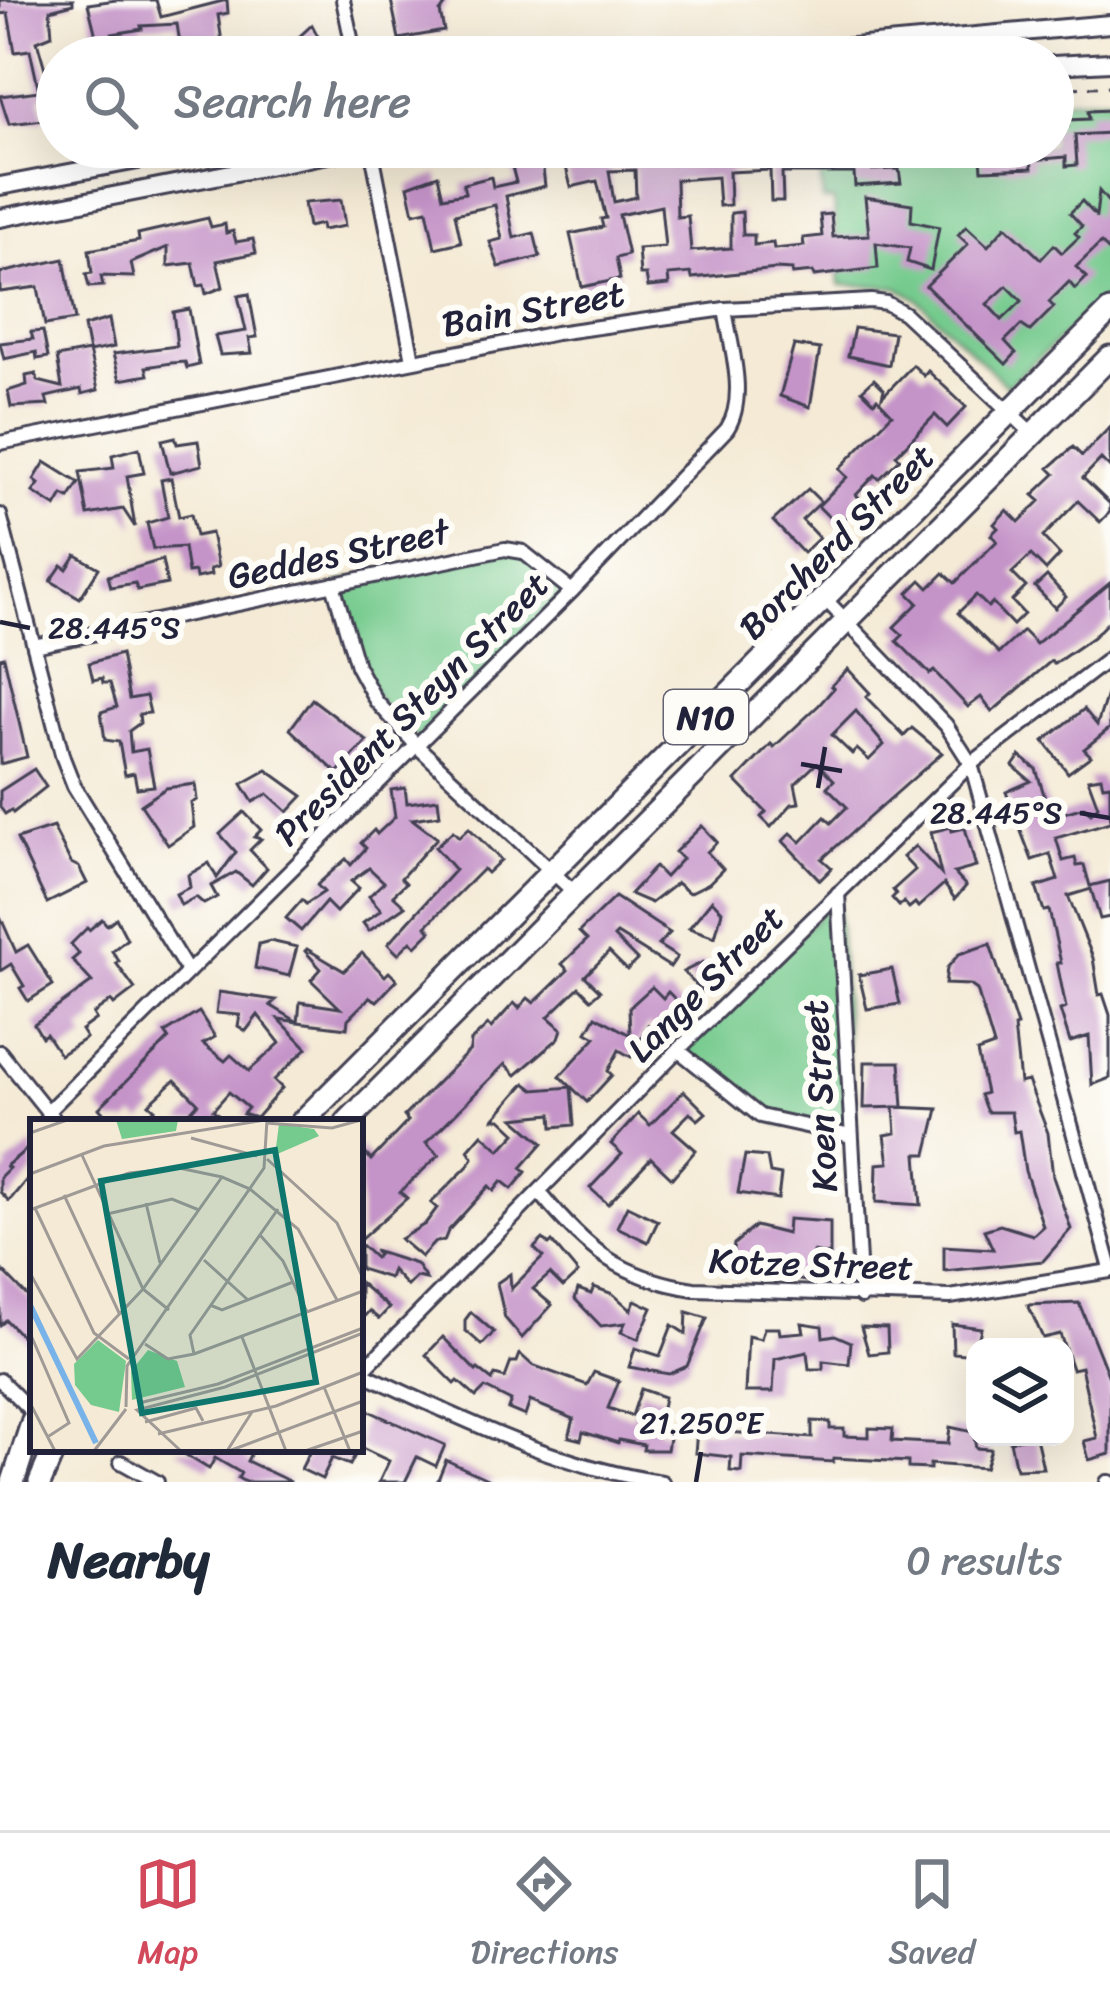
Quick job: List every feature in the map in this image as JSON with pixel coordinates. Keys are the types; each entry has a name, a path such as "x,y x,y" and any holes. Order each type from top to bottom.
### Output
{"highway":[{"name":"Borcherd Street","path":"305,1119 1109,315"},
{"name":"Borcherd Street","path":"350,1119 1110,357"},
{"path":"13,1482 30,1426"},
{"path":"40,1482 53,1452"}],"street":[{"path":"344,0 351,36"},
{"path":"976,36 1110,24"},
{"path":"1074,63 1110,62"},
{"path":"0,186 96,168"},
{"path":"0,218 259,168"},
{"path":"372,168 413,360"},
{"name":"Bain Street","path":"0,442 556,333 725,309 886,303 912,320 1034,435"},
{"name":"President Steyn Street","path":"52,1117 188,972 572,591 731,424 737,395 725,309"},
{"path":"0,515 74,786 188,972"},
{"name":"Geddes Street","path":"34,646 505,549 524,552 572,591"},
{"path":"333,584 363,680 376,701 416,745 577,895"},
{"path":"825,599 946,725 971,764 1110,1268"},
{"name":"Lange Street","path":"363,1370 678,1050 971,764 1110,658"},
{"name":"Koen Street","path":"838,892 861,1297"},
{"path":"678,1050 760,1117 851,1136"},
{"path":"0,1052 52,1117"},
{"name":"Kotze Street","path":"541,1194 593,1251 663,1284 739,1293 950,1297 1110,1268"},
{"path":"363,1373 509,1438 619,1475 662,1482"},
{"path":"0,1380 30,1413"},
{"path":"121,1462 157,1482"}],"path":[{"path":"1074,88 1110,86"}],"green space":[{"path":"1110,97 1110,294 1007,386 916,298 897,287 840,285 834,200 823,200 820,168 1074,168 1074,99"},
{"path":"519,548 567,593 419,740 379,701 363,673 339,582"},
{"path":"837,897 852,1122 779,1125 685,1051"}],"building":[{"path":"0,0 73,0 73,4 50,10 52,35 36,36 36,77 30,50 15,52 8,13 0,14"},
{"path":"156,0 161,17 227,0 228,13 218,15 221,36 179,36 177,24 96,36 88,4"},
{"path":"391,0 449,0 440,12 444,31 398,36"},
{"path":"312,25 318,36 300,36"},
{"path":"36,91 36,121 9,124 0,96"},
{"path":"1110,110 1110,133 1075,135 1074,165 1074,120 1089,119 1088,111"},
{"path":"512,168 543,168 545,186 506,196 514,238 534,233 540,257 499,267 490,242 502,239 495,205 455,214 461,242 435,248 427,210 414,213 408,186 438,175 443,197 465,193 463,184 491,177 493,187 516,182"},
{"path":"566,168 899,169 901,183 855,186 854,173 782,173 783,201 771,201 770,170 729,172 730,205 719,206 717,177 676,180 677,217 688,216 691,251 731,248 731,213 742,212 743,235 754,235 754,245 773,243 774,249 804,246 803,238 822,236 820,215 831,214 833,237 869,235 865,197 912,204 911,221 939,227 931,270 907,262 910,248 876,243 878,268 814,276 813,272 792,274 792,270 776,269 692,278 691,273 668,275 669,285 648,287 646,275 640,275 638,249 665,247 661,206 619,215 628,255 616,258 620,279 582,287 570,234 603,227 601,219 606,218 597,181 571,187","holes":["635,170 636,197 614,202 609,171"]},
{"path":"1099,191 1110,204 1110,252 1101,243 1076,267 1087,277 1075,289 1069,282 1049,302 1054,307 1030,331 1021,325 1005,341 1016,353 1006,364 926,286 968,244 958,235 966,226 988,246 1006,226 1041,259 1054,245 1062,253 1079,237 1075,233 1082,226 1070,213 1082,201 1096,216","holes":["1007,286 1022,301 1002,320 987,304"]},
{"path":"341,200 345,226 308,227 304,203"},
{"path":"208,218 211,227 225,224 226,233 233,231 236,242 253,239 256,253 217,261 223,287 206,294 204,285 198,286 193,263 168,266 168,247 131,263 134,277 101,276 103,286 89,287 89,250 139,241 138,234"},
{"path":"64,259 75,320 45,325 38,287 0,292 0,273"},
{"path":"249,294 257,337 249,338 252,353 220,355 215,336 246,331 238,296"},
{"path":"189,309 199,365 146,367 148,375 120,380 113,354 177,346 173,312"},
{"path":"109,319 114,347 89,352 84,326"},
{"path":"854,328 894,333 889,365 848,356"},
{"path":"43,331 48,357 37,359 36,352 4,359 0,343 33,339 31,332"},
{"path":"794,345 820,349 810,407 780,396"},
{"path":"89,351 98,390 46,397 48,405 11,407 8,391 27,385 26,376 36,374 38,381 62,387 57,357"},
{"path":"913,365 924,376 928,371 966,407 947,427 935,415 896,455 900,459 856,495 862,500 838,526 818,506 847,477 839,469 892,414 862,390 874,379 884,389 882,397"},
{"path":"1110,427 1110,468 1101,459 1083,478 1110,504 1110,512 1100,522 1078,501 1043,537 1060,555 1046,570 1031,555 1012,573 1026,587 1012,601 1024,614 1013,625 992,603 988,607 976,595 958,613 999,653 1023,631 1036,644 1110,583 1110,620 1093,637 1054,664 1051,661 992,712 981,697 968,707 897,641 903,635 894,627 918,603 908,593 921,580 929,588 944,573 955,583 997,541 991,535 998,528 994,524 1007,510 1019,522 1040,501 1033,495 1055,474 1049,468 1073,447 1082,456"},
{"path":"175,437 177,444 198,441 202,465 170,473 162,440"},
{"path":"139,448 144,473 127,476 135,527 123,509 88,515 80,472 114,468 112,455"},
{"path":"45,462 79,483 56,507 33,492"},
{"path":"171,478 179,517 191,514 196,536 211,533 218,567 210,569 211,575 196,578 195,572 188,573 184,547 153,549 147,523 168,517 161,480"},
{"path":"808,489 821,502 802,520 819,538 803,553 773,521"},
{"path":"76,555 99,568 80,598 51,581"},
{"path":"162,560 167,584 137,590 135,583 111,587 108,576"},
{"path":"1047,576 1066,597 1055,608 1035,587"},
{"path":"121,654 129,699 146,696 150,713 139,714 140,723 129,731 131,752 147,749 154,786 137,788 134,773 125,775 119,742 105,740 101,712 117,707 110,683 93,680 89,663"},
{"path":"4,657 27,757 0,764 0,658"},
{"path":"848,669 870,693 866,697 904,736 912,728 942,753 822,859 832,868 820,880 783,841 791,833 801,842 825,817 831,823 847,807 827,787 834,780 817,763 795,784 799,803 792,804 771,827 761,817 766,812 736,781 771,744 774,747 819,705 834,688 831,686","holes":["856,711 884,745 869,760 857,749 852,754 832,735"]},
{"path":"1108,691 1110,728 1084,749 1091,756 1068,773 1044,741 1084,709 1097,725"},
{"path":"312,699 367,741 337,773 290,729"},
{"path":"1020,756 1036,769 1051,817 1084,807 1091,813 1098,806 1088,779 1101,777 1103,785 1110,784 1110,822 1056,838 1063,861 1075,858 1077,866 1084,865 1090,886 1110,881 1110,917 1100,919 1091,889 1068,896 1093,958 1099,995 1103,994 1110,1015 1110,1078 1092,1085 1089,1036 1070,1042 1060,1010 1066,1008 1057,963 1061,963 1049,910 1044,911 1036,887 1058,880 1050,854 1032,860 1006,792 1031,781 1013,766"},
{"path":"34,769 46,787 5,814 0,791"},
{"path":"267,770 303,796 288,812 268,794 253,802 242,784"},
{"path":"195,784 194,827 168,845 141,805 166,788"},
{"path":"405,788 407,803 438,799 440,815 412,819 437,838 401,878 406,883 393,895 405,906 369,931 363,923 381,910 369,896 384,882 369,868 351,881 359,888 336,912 326,902 301,931 286,918 302,900 306,904 324,892 317,885 346,859 351,865 366,848 361,843 395,817 391,790"},
{"path":"244,812 261,830 254,837 261,839 250,850 267,868 252,885 236,872 211,886 217,897 204,904 196,897 181,905 176,894 190,887 188,875 209,863 217,878 236,852 220,834"},
{"path":"702,826 717,842 707,852 723,869 709,883 689,893 677,883 651,903 630,894 655,867 665,877 682,859 675,852"},
{"path":"53,827 87,883 47,903 17,839"},
{"path":"951,827 952,831 965,828 976,867 954,873 966,886 955,899 944,884 918,907 915,903 909,908 904,902 899,906 892,898 893,890 915,870 903,857 915,846 941,874 931,832"},
{"path":"469,828 501,860 487,873 483,869 426,926 431,931 416,946 411,941 398,954 388,944 455,870 435,847 453,831 459,837"},
{"path":"615,897 670,933 658,945 677,957 670,967 617,934 614,937 637,960 627,970 609,952 585,976 600,991 591,999 579,987 548,1017 562,1029 559,1038 516,1075 505,1064 426,1143 439,1155 400,1192 407,1198 363,1237 363,1151 371,1160 408,1121 404,1116 470,1050 471,1041 514,1003 519,1008 528,998 534,1003 568,970 562,964 587,940 579,932"},
{"path":"712,900 722,911 715,937 689,928"},
{"path":"0,916 16,952 28,945 53,985 28,1001 11,964 0,971"},
{"path":"116,918 127,939 112,951 135,989 93,1014 96,1019 81,1030 86,1038 60,1055 34,1024 92,982 72,960 79,954 71,944 102,919 107,925"},
{"path":"270,941 297,947 289,976 255,968 259,944"},
{"path":"990,944 1017,1026 1020,1083 1028,1081 1048,1133 1053,1177 1071,1229 1043,1261 944,1271 944,1246 993,1249 984,1230 1000,1225 1033,1235 1043,1226 1011,1112 987,1112 980,1095 986,1093 977,1052 994,1046 977,990 970,985 945,984 947,968 959,954"},
{"path":"307,949 344,971 362,953 385,976 389,972 397,980 377,1001 370,997 348,1019 347,1028 298,1022 300,1002 340,1008 311,980 321,969"},
{"path":"703,962 719,978 704,993 683,972"},
{"path":"892,969 900,1004 867,1009 859,975"},
{"path":"652,987 663,998 668,992 692,1016 682,1025 677,1019 660,1037 648,1025 631,1057 619,1050 608,1071 612,1075 587,1102 560,1076 596,1037 587,1032 596,1016 630,1035 629,1008"},
{"path":"219,992 276,1000 270,1005 298,1022 279,1019 307,1048 274,1080 282,1088 256,1118 243,1114 248,1108 229,1092 213,1110 224,1119 184,1119 198,1103 175,1080 149,1104 155,1109 145,1119 108,1119 99,1108 169,1039 165,1033 199,1012 215,1037 203,1044 225,1061 231,1055 249,1071 280,1043 258,1015 246,1031 238,1026 240,1015 216,1013"},
{"path":"865,1062 900,1062 903,1107 864,1108"},
{"path":"525,1083 534,1090 571,1087 574,1125 553,1127 552,1114 514,1118 543,1143 521,1168 526,1172 512,1189 502,1181 494,1191 489,1186 444,1241 435,1242 421,1257 400,1239 425,1224 437,1208 431,1203 468,1166 473,1158 468,1150 482,1134 500,1150 516,1133 501,1119 494,1119"},
{"path":"684,1091 706,1113 698,1120 690,1113 673,1130 696,1150 672,1178 651,1158 608,1204 590,1188 622,1154 611,1144 638,1114 650,1125"},
{"path":"894,1107 938,1109 927,1154 917,1154 921,1205 876,1202 877,1164 889,1163 885,1135 896,1133"},
{"path":"30,1146 30,1176 9,1201 0,1192 6,1166"},
{"path":"745,1155 767,1157 770,1173 781,1175 778,1199 738,1193"},
{"path":"627,1206 658,1221 648,1242 617,1227"},
{"path":"788,1219 830,1222 830,1255 813,1252 807,1281 730,1270 734,1244 755,1226 787,1234"},
{"path":"543,1239 549,1245 552,1242 578,1273 563,1287 550,1274 533,1289 552,1305 522,1338 505,1318 497,1283 510,1274 511,1289 543,1257 534,1248"},
{"path":"363,1247 375,1258 374,1251 416,1264 426,1279 416,1277 407,1286 392,1270 389,1278 363,1270"},
{"path":"0,1268 30,1299 30,1345 6,1320 0,1325"},
{"path":"363,1286 389,1308 379,1319 369,1311 363,1318"},
{"path":"594,1287 613,1294 631,1310 635,1300 652,1308 638,1339 621,1332 625,1323 601,1326 575,1299 578,1289 591,1294"},
{"path":"1079,1303 1110,1380 1110,1454 1089,1460 1084,1441 1097,1438 1081,1367 1074,1369 1074,1338 1060,1334 1043,1338 1028,1305"},
{"path":"471,1312 494,1332 482,1345 465,1330"},
{"path":"687,1312 707,1318 687,1366 669,1374 629,1367 635,1348 660,1356 672,1325 686,1334"},
{"path":"802,1323 822,1326 823,1337 835,1335 851,1342 849,1364 823,1361 823,1369 809,1369 807,1352 775,1359 773,1392 745,1392 748,1336 761,1339 764,1328 779,1328 780,1334 804,1332"},
{"path":"952,1324 981,1328 979,1338 966,1338 966,1354 953,1353"},
{"path":"861,1327 887,1328 888,1352 869,1354"},
{"path":"443,1337 476,1371 492,1380 495,1375 505,1378 520,1354 532,1365 587,1385 594,1372 619,1381 608,1408 632,1416 641,1389 664,1397 658,1430 670,1432 667,1450 643,1450 644,1445 583,1432 581,1440 569,1437 574,1419 530,1401 525,1416 508,1409 511,1401 485,1388 476,1397 426,1355"},
{"path":"369,1411 445,1445 436,1466 417,1457 405,1482 379,1482 389,1461 363,1448 363,1423"},
{"path":"812,1421 830,1422 830,1429 844,1429 844,1436 869,1437 869,1428 893,1429 892,1441 948,1444 950,1427 966,1430 966,1446 991,1449 985,1468 930,1464 930,1469 908,1468 908,1462 742,1456 741,1472 730,1471 731,1457 695,1453 697,1430 812,1438"},
{"path":"1011,1446 1038,1446 1043,1468 1016,1469"},
{"path":"181,1452 252,1452 247,1461 291,1482 245,1482 238,1478 241,1473 215,1458 209,1469"},
{"path":"310,1452 356,1452 350,1465 332,1458 322,1479 301,1469"},
{"path":"446,1460 494,1482 437,1482"}]}
